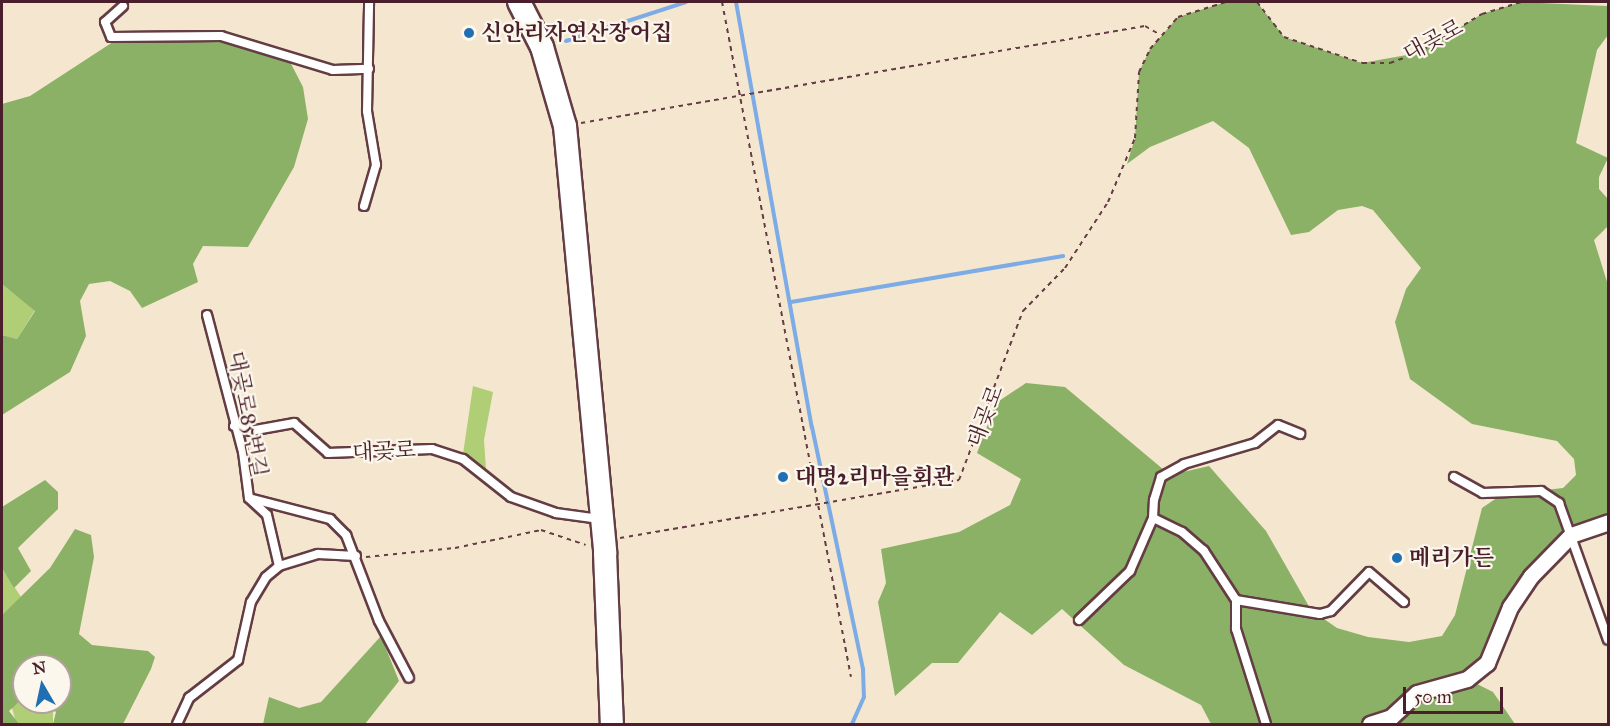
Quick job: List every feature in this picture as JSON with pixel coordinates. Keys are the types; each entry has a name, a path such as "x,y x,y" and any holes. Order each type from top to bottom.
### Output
{"street":[{"path":"519,2 542,46 565,126 604,538 612,724"},
{"path":"1370,724 1391,717 1424,690 1467,679 1487,663 1510,607 1531,576 1571,535 1608,522"}],"lane":[{"path":"364,207 376,165 367,111 369,2"},
{"path":"123,6 105,22 111,37 221,36 333,70 369,69"},
{"name":"대곶로85번길","path":"207,315 249,498 330,519 356,556 379,621 409,678"},
{"name":"대곶로","path":"234,426 250,431 294,423 328,453 432,449 464,459 511,497 556,513 604,538"},
{"path":"1079,620 1130,571 1153,518 1156,489 1170,470 1255,442 1278,425 1300,434"},
{"path":"1454,477 1483,493 1528,489 1552,496 1571,535 1608,640"},
{"path":"249,498 267,515 279,566"},
{"path":"1153,518 1204,551 1236,600 1236,629 1266,724"},
{"path":"177,724 189,698 238,660 256,590 279,566 318,554 356,556"},
{"path":"1236,600 1320,614 1331,611 1369,572 1404,602"}],"path":[{"path":"722,2 850,677"},
{"name":"대곶로","path":"604,538 818,505 959,480 1023,311 1074,256 1108,202 1135,138 1140,72 1159,34 1178,16 1226,2"},
{"name":"대곶로","path":"1257,2 1284,37 1362,63 1418,54 1482,14 1521,2"},
{"path":"565,126 762,90 1145,26 1159,34"},
{"path":"356,556 455,548 541,530 604,538"}],"green space":[{"path":"1226,2 1257,2 1284,37 1362,63 1418,53 1482,14 1521,2 1608,6 1608,35 1597,50 1576,143 1608,158 1599,177 1599,189 1608,199 1608,226 1594,240 1608,285 1608,522 1571,535 1531,576 1487,663 1467,679 1493,692 1515,724 1211,724 1201,705 1124,665 1062,609 1032,635 1000,612 958,663 932,663 895,696 878,602 886,583 881,549 959,532 1010,505 1021,479 977,453 996,403 1026,383 1065,387 1170,475 1209,466 1266,531 1311,610 1337,628 1368,637 1409,642 1442,636 1455,615 1482,508 1501,495 1563,488 1576,475 1574,459 1557,441 1472,424 1410,379 1395,322 1406,289 1421,268 1373,210 1362,206 1338,210 1309,232 1291,235 1249,148 1213,121 1150,147 1127,164 1135,138 1139,72 1150,49 1178,17"},
{"path":"228,38 287,56 303,87 308,119 294,167 248,247 203,246 193,264 198,282 142,308 130,291 110,281 89,284 80,301 86,336 70,372 2,415 2,335 17,339 35,311 2,284 2,104 30,96 116,40"},
{"path":"2,284 35,310 17,339 2,335"},
{"path":"473,386 493,392 484,440 486,469 463,454"},
{"path":"45,480 58,492 58,509 18,548 31,571 14,588 2,568 2,507"},
{"path":"75,529 91,535 94,557 79,634 92,645 148,651 155,657 123,724 53,724 56,714 72,714 72,654 12,654 12,708 9,711 19,724 2,724 2,615 50,568"},
{"path":"2,568 21,597 2,615"},
{"path":"381,636 399,681 365,724 263,724 269,697 299,708 321,702"},
{"path":"14,714 53,714 53,724 16,723"}],"waterway":[{"path":"566,41 686,2"},
{"path":"736,2 812,427 863,670 864,697 852,724"},
{"path":"791,302 1063,256"}],"place":[{"name":"신안리자연산장어집","path":"469,33"},
{"name":"대명2리마을회관","path":"783,477"},
{"name":"메리가든","path":"1397,558"}]}
